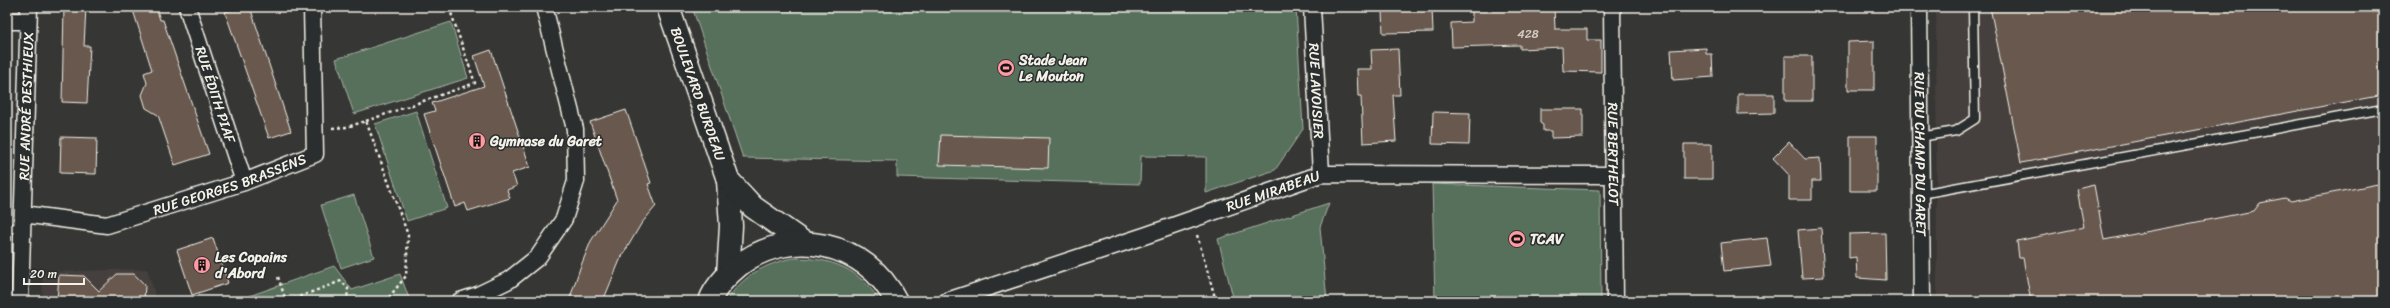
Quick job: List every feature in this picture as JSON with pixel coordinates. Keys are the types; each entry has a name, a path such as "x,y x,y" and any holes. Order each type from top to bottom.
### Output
{"main road":[{"name":"BOULEVARD BURDEAU","path":"668,7 728,180 731,226 728,275"},
{"name":"BOULEVARD BURDEAU","path":"728,180 753,208 803,242"},
{"path":"710,301 728,275 749,257 775,246 803,242 836,247 865,262 888,286 896,301"}],"street":[{"name":"RUE ÉDITH PIAF","path":"187,7 244,182"},
{"name":"RUE GEORGES BRASSENS","path":"18,224 107,225 244,182 314,154 312,7"},
{"path":"460,301 509,280 538,257 564,219 576,181 575,129 544,7"},
{"name":"RUE LAVOISIER","path":"1312,7 1321,174"},
{"name":"RUE BERTHELOT","path":"1612,7 1615,301"},
{"name":"RUE DU CHAMP DU GARET","path":"1919,7 1922,301"},
{"path":"7,21 28,14"},
{"name":"RUE ANDRÉ DESTHIEUX","path":"20,301 18,224 28,14"},
{"name":"RUE MIRABEAU","path":"947,301 1193,219 1321,174 1614,175"}],"lane":[{"path":"1920,138 1956,131 1975,119 1973,7"},
{"path":"1921,194 2383,109"}],"path":[{"path":"314,129 347,128 475,83 450,7"},
{"path":"366,121 408,235 406,276 386,301"},
{"path":"1193,219 1216,301"},
{"path":"278,277 287,301 341,280 348,288 347,301"}],"shaded area":[{"path":"1936,7 2383,7 2383,301 1937,301"},
{"path":"147,269 157,301 42,301 43,272"}],"green space":[{"name":"Stade Jean Le Mouton","path":"692,7 1296,7 1303,129 1275,170 1206,193 1206,157 1141,156 1140,184 897,177 897,161 743,158"},
{"path":"451,22 468,78 354,114 336,59"},
{"path":"416,111 447,208 407,221 375,124"},
{"name":"TCAV","path":"1432,184 1600,190 1601,301 1435,301"},
{"path":"354,195 374,257 341,268 321,205"},
{"path":"1329,203 1320,227 1327,301 1234,301 1218,239"},
{"path":"793,258 820,260 843,267 863,280 880,301 726,301 747,278 755,272 773,264"},
{"path":"334,266 352,290 400,274 410,301 235,301"}],"building":[{"path":"64,7 86,7 84,46 90,46 87,103 62,102"},
{"path":"132,7 156,7 160,20 163,20 209,154 175,165 158,115 146,108 142,95 147,83 144,73 152,70"},
{"path":"242,7 250,7 291,131 269,138 225,12"},
{"path":"1432,7 1433,32 1383,33 1382,11 1401,10 1401,8"},
{"path":"1472,7 1554,7 1555,29 1587,29 1587,40 1601,40 1601,72 1563,71 1562,47 1520,49 1520,45 1452,47 1451,23 1472,22"},
{"path":"1990,7 2383,7 2383,95 2021,163"},
{"path":"1874,41 1874,90 1848,90 1848,42"},
{"path":"1706,48 1706,54 1712,54 1713,77 1673,80 1671,50"},
{"path":"1398,49 1400,95 1393,95 1396,141 1363,143 1361,96 1358,96 1357,69 1372,69 1371,50"},
{"name":"Gymnase du Garet","path":"491,50 530,167 512,173 517,186 507,190 510,198 468,211 465,203 455,207 424,114 435,111 432,103 484,86 474,56"},
{"path":"1785,56 1812,56 1812,101 1785,101"},
{"path":"1738,94 1774,94 1774,113 1738,114"},
{"path":"1540,109 1583,109 1583,137 1551,138 1551,131 1543,131 1543,125 1540,123"},
{"path":"626,110 651,183 648,184 656,206 641,224 620,260 603,301 569,301 591,241 617,200 590,122"},
{"path":"1433,112 1470,113 1469,145 1432,144"},
{"path":"941,135 1049,138 1048,168 939,165"},
{"path":"1850,136 1877,136 1877,191 1850,191"},
{"path":"61,137 97,138 96,174 60,173"},
{"path":"1789,142 1805,159 1820,158 1821,181 1812,181 1812,200 1789,200 1789,175 1773,158"},
{"path":"1684,144 1712,144 1712,179 1684,179"},
{"path":"2383,183 2383,301 2031,301 2023,258 2019,258 2017,241 2084,227 2077,189 2094,185 2104,240 2254,211 2260,203 2285,198 2291,201"},
{"path":"1821,228 1824,277 1802,278 1798,230"},
{"path":"1885,233 1886,280 1857,278 1856,257 1849,258 1849,234"},
{"name":"Les Copains d'Abord","path":"213,238 228,283 192,295 177,250"},
{"path":"1767,238 1771,266 1724,271 1721,243"},
{"path":"117,274 134,274 145,285 144,301 57,301 59,275 84,276 99,291"}],"place":[{"name":"Stade Jean Le Mouton","path":"1006,68"},
{"name":"Gymnase du Garet","path":"477,141"},
{"name":"TCAV","path":"1517,239"},
{"name":"Les Copains d'Abord","path":"202,265"}]}
